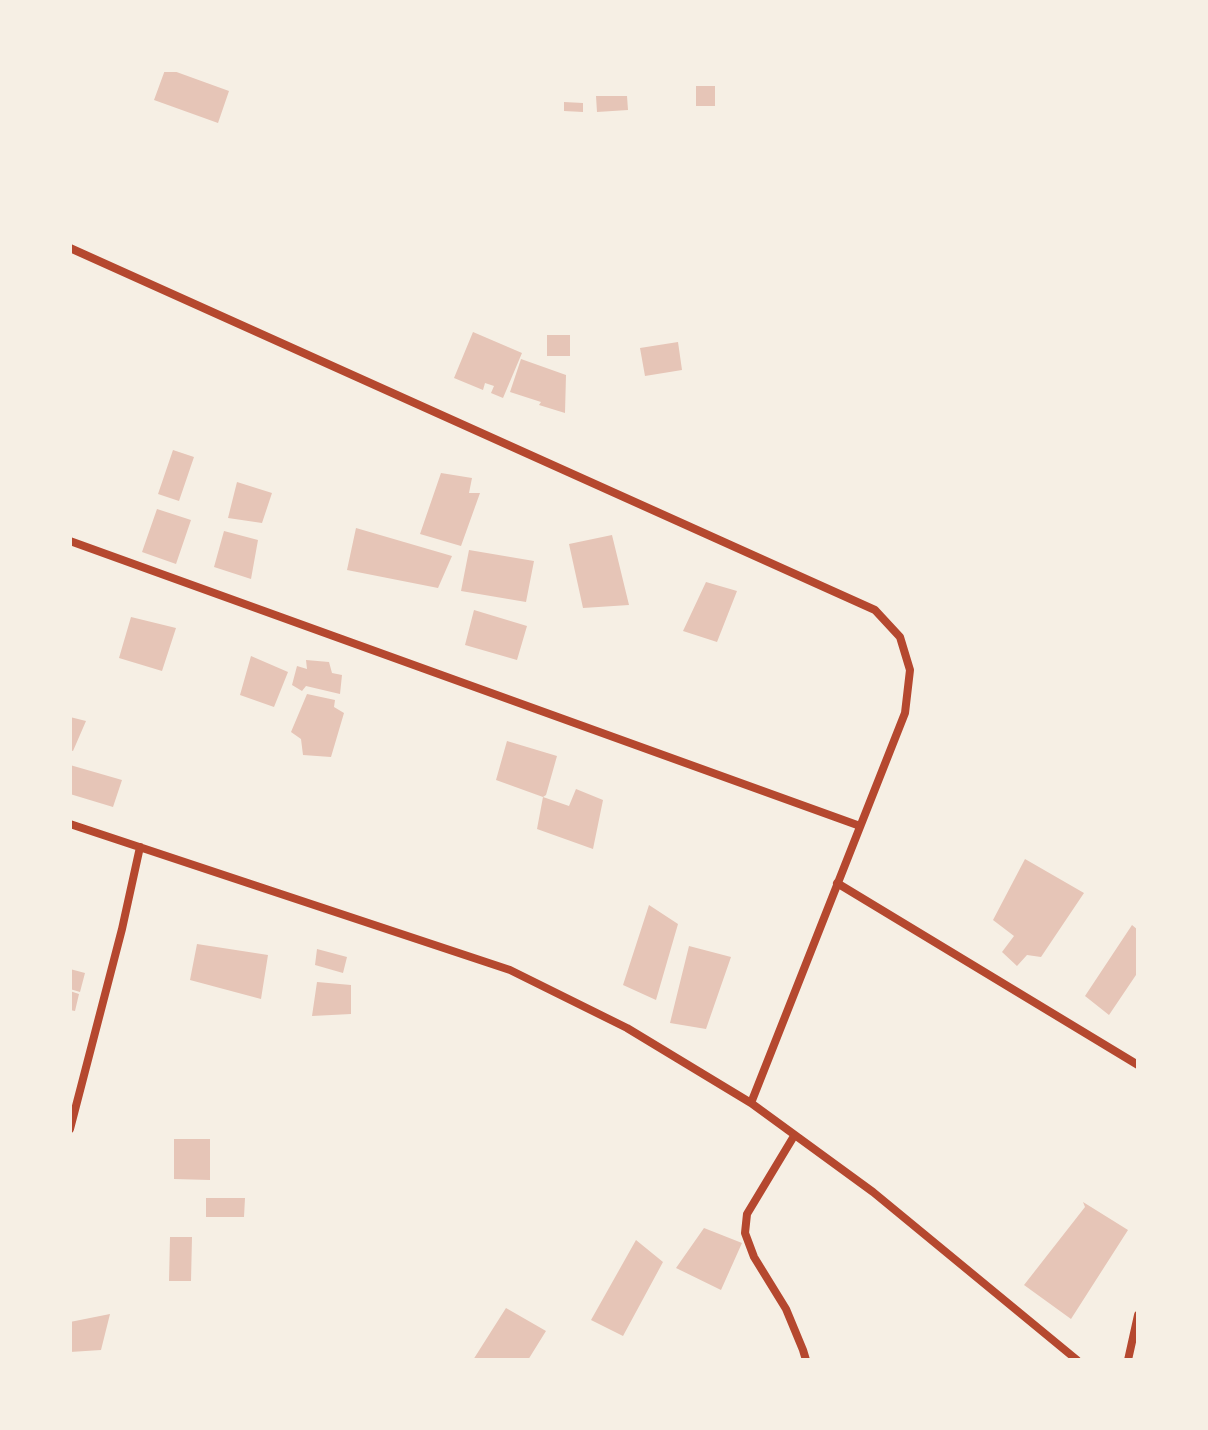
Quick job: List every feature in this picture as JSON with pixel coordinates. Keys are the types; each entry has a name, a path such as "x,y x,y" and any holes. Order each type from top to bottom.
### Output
{"street":[{"path":"70,248 875,610 900,637 910,670 905,713 751,1103"},
{"path":"70,541 860,826"},
{"path":"70,824 510,970 627,1028 751,1103 873,1192 1077,1360"},
{"path":"70,1129 140,847"},
{"path":"837,883 1138,1065"},
{"path":"794,1136 747,1214 745,1233 754,1257 786,1309 806,1360"},
{"path":"1128,1360 1138,1315"}],"building":[{"path":"165,70 229,91 218,123 154,100"},
{"path":"696,86 715,86 715,106 696,106"},
{"path":"596,96 627,96 628,110 597,112"},
{"path":"564,102 583,103 583,112 564,111"},
{"path":"473,332 522,353 503,398 491,393 494,386 485,383 483,390 454,378"},
{"path":"547,335 570,335 570,356 547,356"},
{"path":"678,342 682,370 645,376 640,348"},
{"path":"521,359 566,375 565,413 510,392"},
{"path":"173,450 194,457 179,501 158,494"},
{"path":"441,473 472,478 469,493 480,493 461,546 420,534"},
{"path":"237,482 272,493 262,523 228,518"},
{"path":"157,509 191,520 176,564 142,552"},
{"path":"356,528 452,556 438,588 347,570"},
{"path":"224,531 258,540 251,579 214,567"},
{"path":"612,535 629,605 583,608 569,544"},
{"path":"469,550 534,561 526,602 461,591"},
{"path":"706,582 737,591 717,642 683,631"},
{"path":"474,610 527,626 517,660 465,645"},
{"path":"131,617 176,628 162,671 119,658"},
{"path":"251,656 288,672 274,707 240,695"},
{"path":"306,660 329,662 332,673 342,675 340,694 306,686 302,691 292,685 297,666 307,669"},
{"path":"307,694 335,700 334,707 344,713 331,757 303,755 301,739 291,732"},
{"path":"70,717 86,721 73,751 70,750"},
{"path":"507,741 557,756 546,795 543,797 496,780"},
{"path":"70,765 122,780 113,807 70,794"},
{"path":"576,789 603,800 593,849 537,829 543,797 569,806"},
{"path":"1025,859 1084,893 1041,957 1027,955 1017,966 1002,952 1014,936 993,920"},
{"path":"649,905 678,924 656,1000 623,985"},
{"path":"1132,925 1138,930 1138,972 1109,1015 1085,996"},
{"path":"197,944 268,955 261,999 190,980"},
{"path":"689,946 731,957 706,1029 670,1023"},
{"path":"317,949 347,957 343,973 315,965"},
{"path":"70,969 85,973 80,992 70,989"},
{"path":"317,982 351,985 351,1014 312,1016"},
{"path":"70,991 79,994 75,1011 70,1010"},
{"path":"174,1139 210,1139 210,1180 174,1179"},
{"path":"206,1198 245,1198 244,1217 206,1217"},
{"path":"1083,1202 1128,1230 1071,1319 1024,1285 1085,1207"},
{"path":"704,1228 742,1243 721,1290 676,1268"},
{"path":"170,1237 192,1237 191,1281 169,1281"},
{"path":"636,1240 663,1262 623,1336 591,1320"},
{"path":"506,1308 546,1331 528,1360 473,1360"},
{"path":"110,1314 101,1350 70,1352 70,1322"}]}
